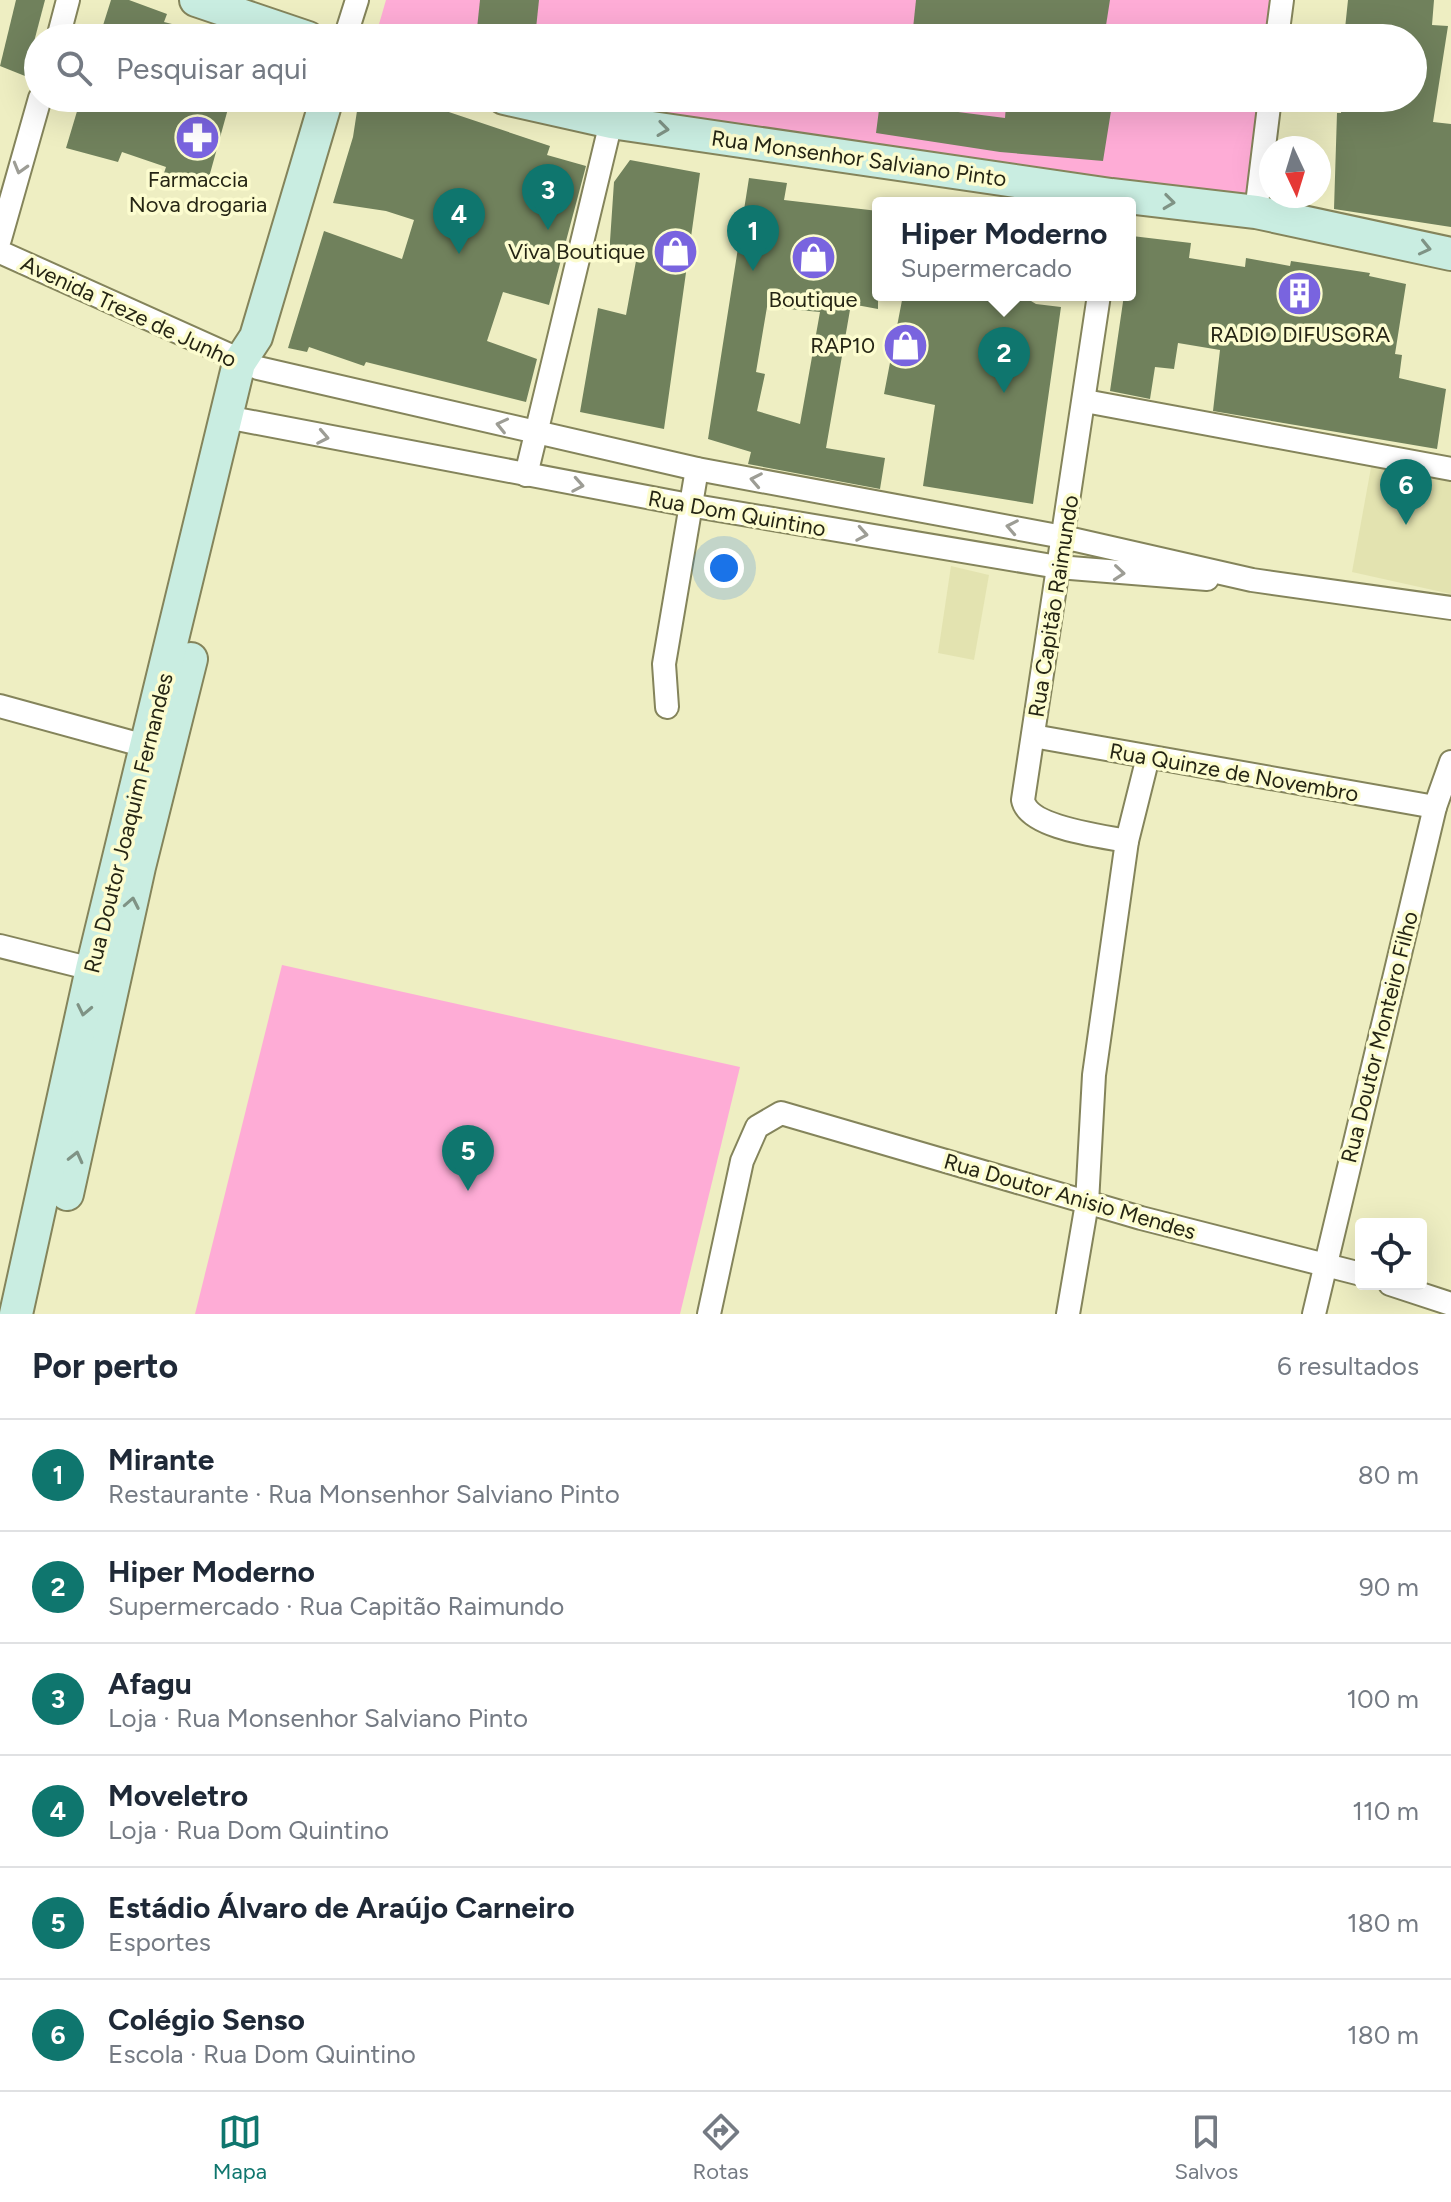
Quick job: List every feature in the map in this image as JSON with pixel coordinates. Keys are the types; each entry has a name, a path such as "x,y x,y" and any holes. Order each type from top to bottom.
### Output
{"street":[{"path":"62,24 68,0"},
{"path":"196,0 267,24"},
{"path":"349,24 357,0"},
{"path":"1279,24 1282,0"},
{"path":"0,239 36,112"},
{"name":"Rua Doutor Joaquim Fernandes","path":"16,1314 92,969 158,749 251,356 323,112"},
{"name":"Rua Monsenhor Salviano Pinto","path":"566,112 611,122 1097,197"},
{"path":"1256,212 1268,112"},
{"path":"526,475 611,122"},
{"name":"Rua Monsenhor Salviano Pinto","path":"1136,201 1256,212 1451,254"},
{"name":"Avenida Treze de Junho","path":"0,252 251,356"},
{"name":"Rua Capitão Raimundo","path":"1098,301 1023,800 1028,812 1048,823 1127,841"},
{"name":"Rua Dom Quintino","path":"251,356 535,433 697,469 1063,537 1252,580 1451,608"},
{"path":"1085,401 1451,469"},
{"name":"Rua Dom Quintino","path":"236,420 689,505 1058,567 1182,579 1252,580"},
{"path":"667,707 664,664 697,469"},
{"path":"0,706 158,749"},
{"name":"Rua Quinze de Novembro","path":"1033,736 1435,807"},
{"name":"Rua Doutor Joaquim Fernandes","path":"38,1314 139,867 158,749"},
{"path":"1068,1314 1087,1203 1094,1075 1127,841 1148,757"},
{"name":"Rua Doutor Monteiro Filho","path":"1314,1314 1435,807 1451,762"},
{"path":"0,946 92,969"},
{"name":"Rua Doutor Anisio Mendes","path":"709,1314 742,1161 757,1127 781,1113 1087,1203 1355,1272"},
{"path":"1408,1290 1451,1304"}],"shaded area":[{"path":"386,0 1272,0 1269,24 379,24"},
{"path":"660,112 1257,112 1246,197"},
{"path":"1372,462 1451,479 1451,594 1352,572"},
{"path":"951,566 989,575 974,660 938,653"},
{"path":"282,965 740,1067 680,1314 195,1314"}],"building":[{"path":"16,0 45,0 39,24 24,24 24,76 0,66"},
{"path":"111,0 129,0 167,14 164,22 172,24 103,24"},
{"path":"480,0 539,0 536,24 477,24"},
{"path":"916,0 1110,0 1106,24 913,24"},
{"path":"1348,0 1434,0 1432,25 1448,26 1433,122 1451,124 1451,227 1334,209 1337,113 1427,112 1427,24 1345,24"},
{"path":"77,112 227,112 206,188 162,179 166,167 122,152 118,162 66,148"},
{"path":"357,112 449,112 550,146 547,155 586,166 549,305 503,292 487,341 537,359 526,402 366,362 364,366 309,347 307,352 288,348 324,231 402,259 414,220 386,211 333,203 353,137"},
{"path":"879,112 958,112 1005,118 1005,112 1111,112 1103,161 1000,152 876,133"},
{"path":"630,160 700,173 664,429 580,412 598,308 626,315 636,261 609,256 614,182"},
{"path":"749,178 787,183 784,200 872,210 872,301 878,301 878,309 851,304 826,448 885,458 880,489 748,464 751,452 708,439","holes":["767,307 820,312 800,424 757,411 765,374 756,372"]},
{"path":"1136,236 1191,243 1189,258 1245,267 1246,258 1290,266 1291,261 1370,273 1369,276 1406,284 1395,354 1402,355 1399,378 1446,389 1437,449 1213,411 1220,350 1178,343 1174,369 1155,367 1150,399 1110,391 1123,301 1136,301"},
{"path":"902,301 1031,301 1061,307 1033,504 923,486 935,405 884,394"}],"place":[{"name":"Farmaccia Nova drogaria","path":"198,138"},
{"name":"Afagu","path":"548,230"},
{"name":"Viva Boutique","path":"676,251"},
{"name":"Moveletro","path":"459,254"},
{"name":"Boutique","path":"813,258"},
{"name":"Mirante","path":"753,271"},
{"name":"RADIO DIFUSORA","path":"1300,293"},
{"name":"RAP10","path":"906,345"},
{"name":"Hiper Moderno","path":"1004,393"},
{"name":"Colégio Senso","path":"1406,525"},
{"name":"Estádio Álvaro de Araújo Carneiro","path":"468,1191"}]}
